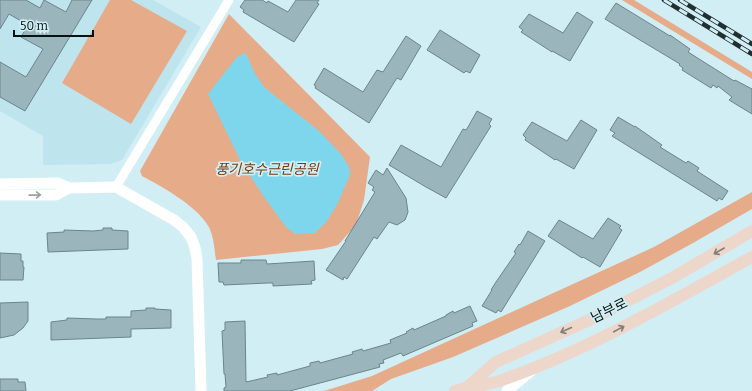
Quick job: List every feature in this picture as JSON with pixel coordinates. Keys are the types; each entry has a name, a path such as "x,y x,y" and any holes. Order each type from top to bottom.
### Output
{"main road":[{"name":"남부로","path":"462,390 496,362 596,317 665,282 728,246 752,230"},
{"name":"남부로","path":"462,390 500,381 537,367 613,333 752,257"}],"street":[{"path":"116,187 229,0"},
{"path":"0,184 58,183 69,188 116,187 184,227 191,237 197,259 201,391"},
{"path":"0,196 56,195 69,188"},
{"path":"507,391 537,367"}],"shaded area":[{"path":"0,0 153,0 201,27 122,160 110,164 43,165 43,136 0,111"}],"green space":[{"path":"110,0 131,0 187,31 131,124 62,83"},
{"path":"622,0 634,0 752,72 752,79"},
{"name":"풍기호수근린공원","path":"229,14 370,157 364,200 356,225 338,245 322,249 216,260 211,232 202,217 186,203 142,176 140,171"},
{"path":"752,192 752,209 640,272 570,306 453,357 391,379 372,391 324,391 372,376 654,247"}],"water":[{"path":"246,53 254,72 264,87 319,131 341,154 349,167 350,175 337,205 327,221 315,233 295,234 286,227 241,162 208,94 237,57"}],"building":[{"path":"0,0 26,0 40,8 44,0 66,12 72,0 92,0 25,111 0,97 0,62 26,77 43,49 21,37 28,25 9,14 0,29"},
{"path":"245,0 262,0 267,3 268,1 288,12 296,0 319,0 317,3 319,4 294,42 243,12 244,10 240,7"},
{"path":"616,3 670,35 690,49 688,52 734,81 735,80 752,89 752,114 729,100 732,97 718,86 717,88 713,85 711,88 682,70 683,68 679,65 680,64 605,19"},
{"path":"577,12 593,22 570,61 552,52 521,32 523,30 519,27 529,14 563,33"},
{"path":"440,30 480,55 470,73 466,71 464,73 427,50"},
{"path":"406,36 421,46 401,80 397,78 369,123 315,88 316,86 314,85 324,68 363,92 377,70 383,72"},
{"path":"477,111 492,119 489,124 491,126 446,198 389,165 401,145 441,167 463,129 466,130"},
{"path":"618,117 635,126 662,145 660,147 686,163 688,161 699,168 697,171 728,191 722,200 719,198 717,201 612,136 615,133 610,130"},
{"path":"581,120 597,130 574,169 556,159 555,160 525,140 526,138 523,135 532,122 567,141"},
{"path":"387,168 406,198 408,212 405,220 397,225 389,222 377,239 374,237 347,279 344,277 343,280 326,270 346,241 375,192 372,190 374,187 368,183 376,170 383,175"},
{"path":"608,218 621,226 619,228 622,230 600,267 583,257 582,258 548,236 559,220 593,239"},
{"path":"103,228 128,231 128,249 48,252 47,233 64,232 64,230 93,231 103,230"},
{"path":"528,231 545,241 501,312 498,310 496,313 482,306 516,253 514,252"},
{"path":"0,253 21,254 21,261 23,261 24,267 23,280 0,280"},
{"path":"241,260 266,260 267,264 314,261 315,280 311,281 312,284 273,286 273,283 224,285 223,282 219,282 218,263 241,263"},
{"path":"28,302 28,321 23,328 14,335 0,338 0,303"},
{"path":"470,306 477,321 472,323 473,326 403,356 401,353 383,360 384,363 379,364 380,367 290,391 224,391 224,388 226,387 222,331 225,330 225,322 245,321 246,382 268,377 267,375 277,373 277,375 310,366 310,363 319,361 320,363 353,354 352,352 362,349 363,351 391,343 390,340 407,333 406,332 413,328 414,330 446,316 453,311 454,313"},
{"path":"146,308 171,310 171,328 131,329 131,337 51,340 51,322 67,320 67,318 106,319 106,317 131,317 131,311 146,310"},
{"path":"0,379 18,379 18,382 25,382 26,391 0,391"}],"railway":[{"path":"664,0 752,54"},
{"path":"680,0 752,44"}]}
